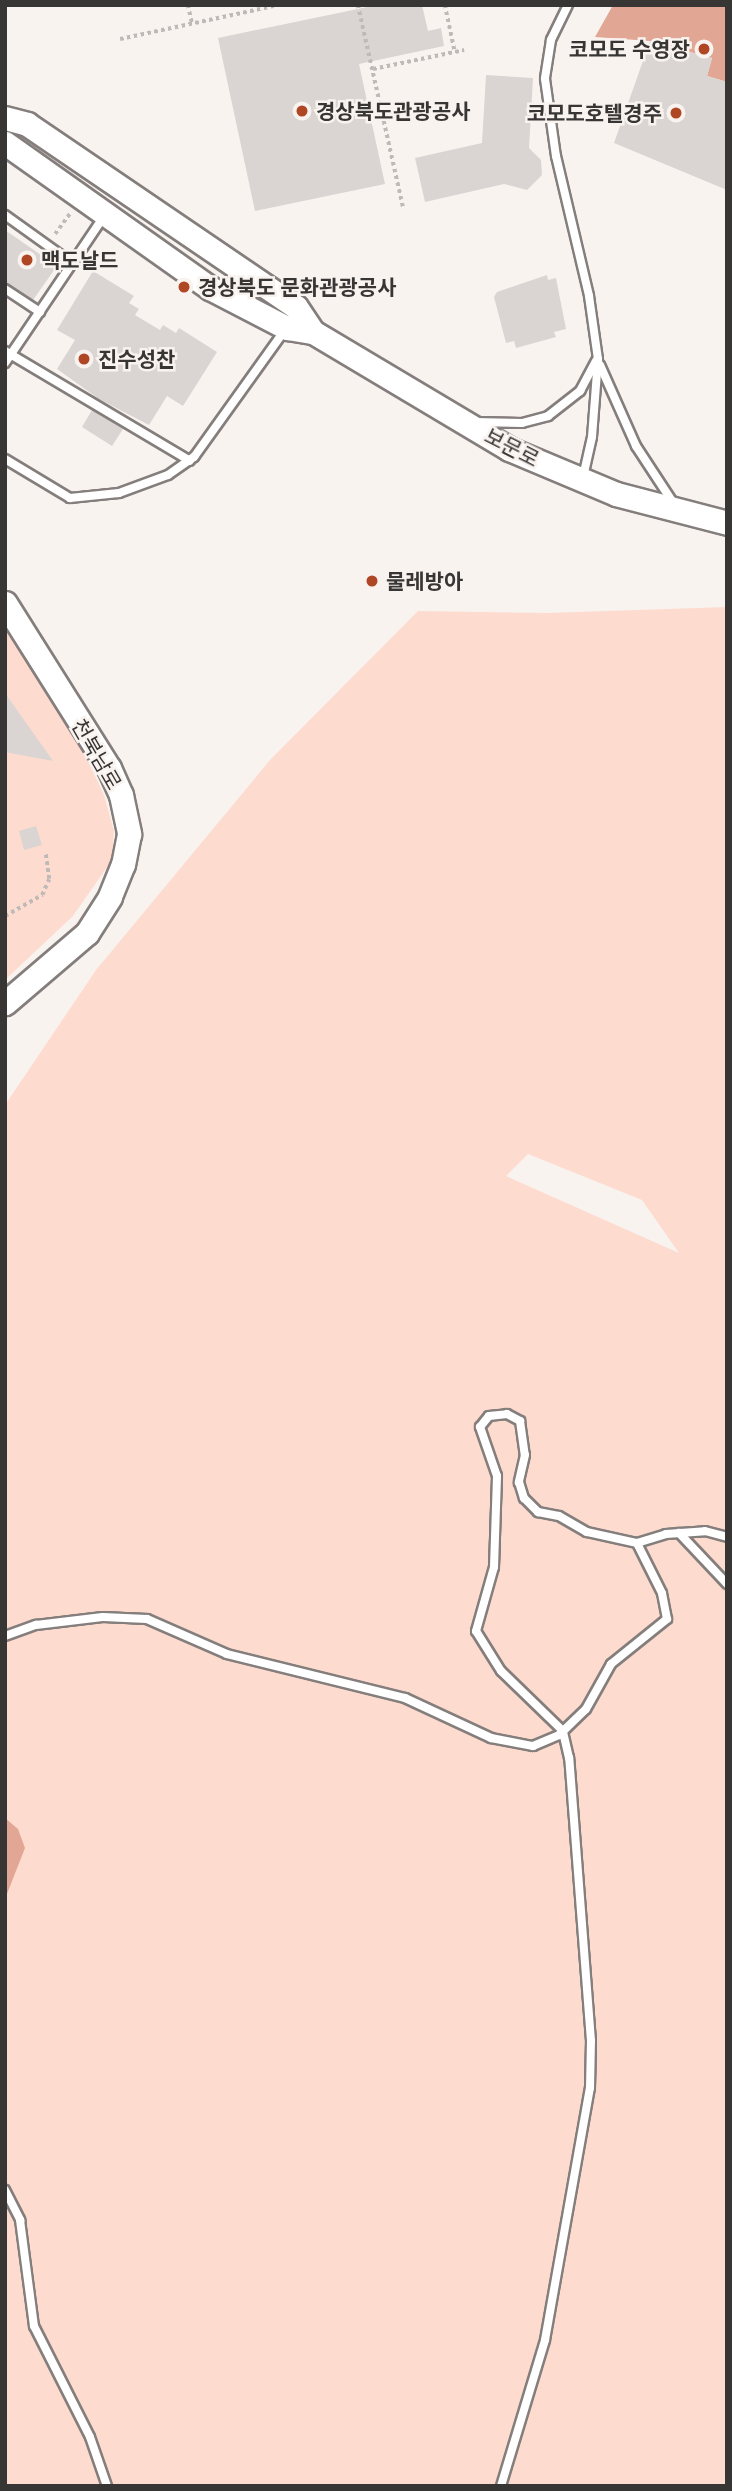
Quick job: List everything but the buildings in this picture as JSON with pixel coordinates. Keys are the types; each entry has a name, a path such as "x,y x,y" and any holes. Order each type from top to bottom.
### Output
{"street":[{"name":"보문로","path":"5,118 27,124 296,307 313,332"},
{"name":"보문로","path":"11,155 210,288 287,328 313,332 509,449 582,480 727,523"},
{"name":"천북남로","path":"5,603 108,768 121,795 129,834 110,897 87,933 5,1003"}],"lane":[{"path":"568,5 551,40 546,100 589,296 597,359 592,437 582,480"},
{"path":"5,215 72,263"},
{"path":"5,363 8,353 40,312 104,216"},
{"path":"5,289 40,312"},
{"path":"5,459 56,492 81,498 119,493 167,475 190,461 287,328"},
{"path":"8,353 190,461"},
{"path":"464,422 522,423 548,416 580,391 597,359"},
{"path":"597,359 624,423 678,510"},
{"path":"501,2486 545,2340 590,2088 591,2041 583,1985 577,1852 562,1731 502,1671 477,1631 479,1607 494,1567 497,1476 480,1427 489,1416 507,1413 520,1421 525,1455 519,1482 524,1498 538,1512 559,1516 587,1532 638,1543 679,1533 705,1531 727,1537"},
{"path":"679,1533 727,1584"},
{"path":"5,1636 36,1625 103,1616 147,1619 227,1654 405,1698 491,1738 533,1746 562,1731 586,1709 611,1664 667,1619 662,1593 638,1543"},
{"path":"5,2190 20,2220 34,2326 90,2437 107,2486"}],"path":[{"path":"188,5 192,23"},
{"path":"120,39 279,5"},
{"path":"358,5 404,210"},
{"path":"445,5 456,52"},
{"path":"373,69 464,50"},
{"path":"5,916 42,895 49,879 46,852"}],"shaded area":[{"name":"코모도 수영장","path":"613,5 727,5 727,82 707,76 712,58 650,41 595,37"},
{"path":"727,607 727,2486 5,2486 5,1105 96,970 270,760 418,611 547,613","holes":["528,1154 642,1200 679,1253 506,1176"]},
{"path":"5,623 73,729 104,795 114,831 112,860 73,916 5,980"},
{"path":"5,1818 18,1829 25,1848 5,1899"}],"place":[{"name":"코모도 수영장","path":"704,49"},
{"name":"경상북도관광공사","path":"302,111"},
{"name":"코모도호텔경주","path":"676,113"},
{"name":"맥도날드","path":"27,260"},
{"name":"경상북도 문화관광공사","path":"184,287"},
{"name":"진수성찬","path":"84,359"},
{"name":"물레방아","path":"372,581"}]}
